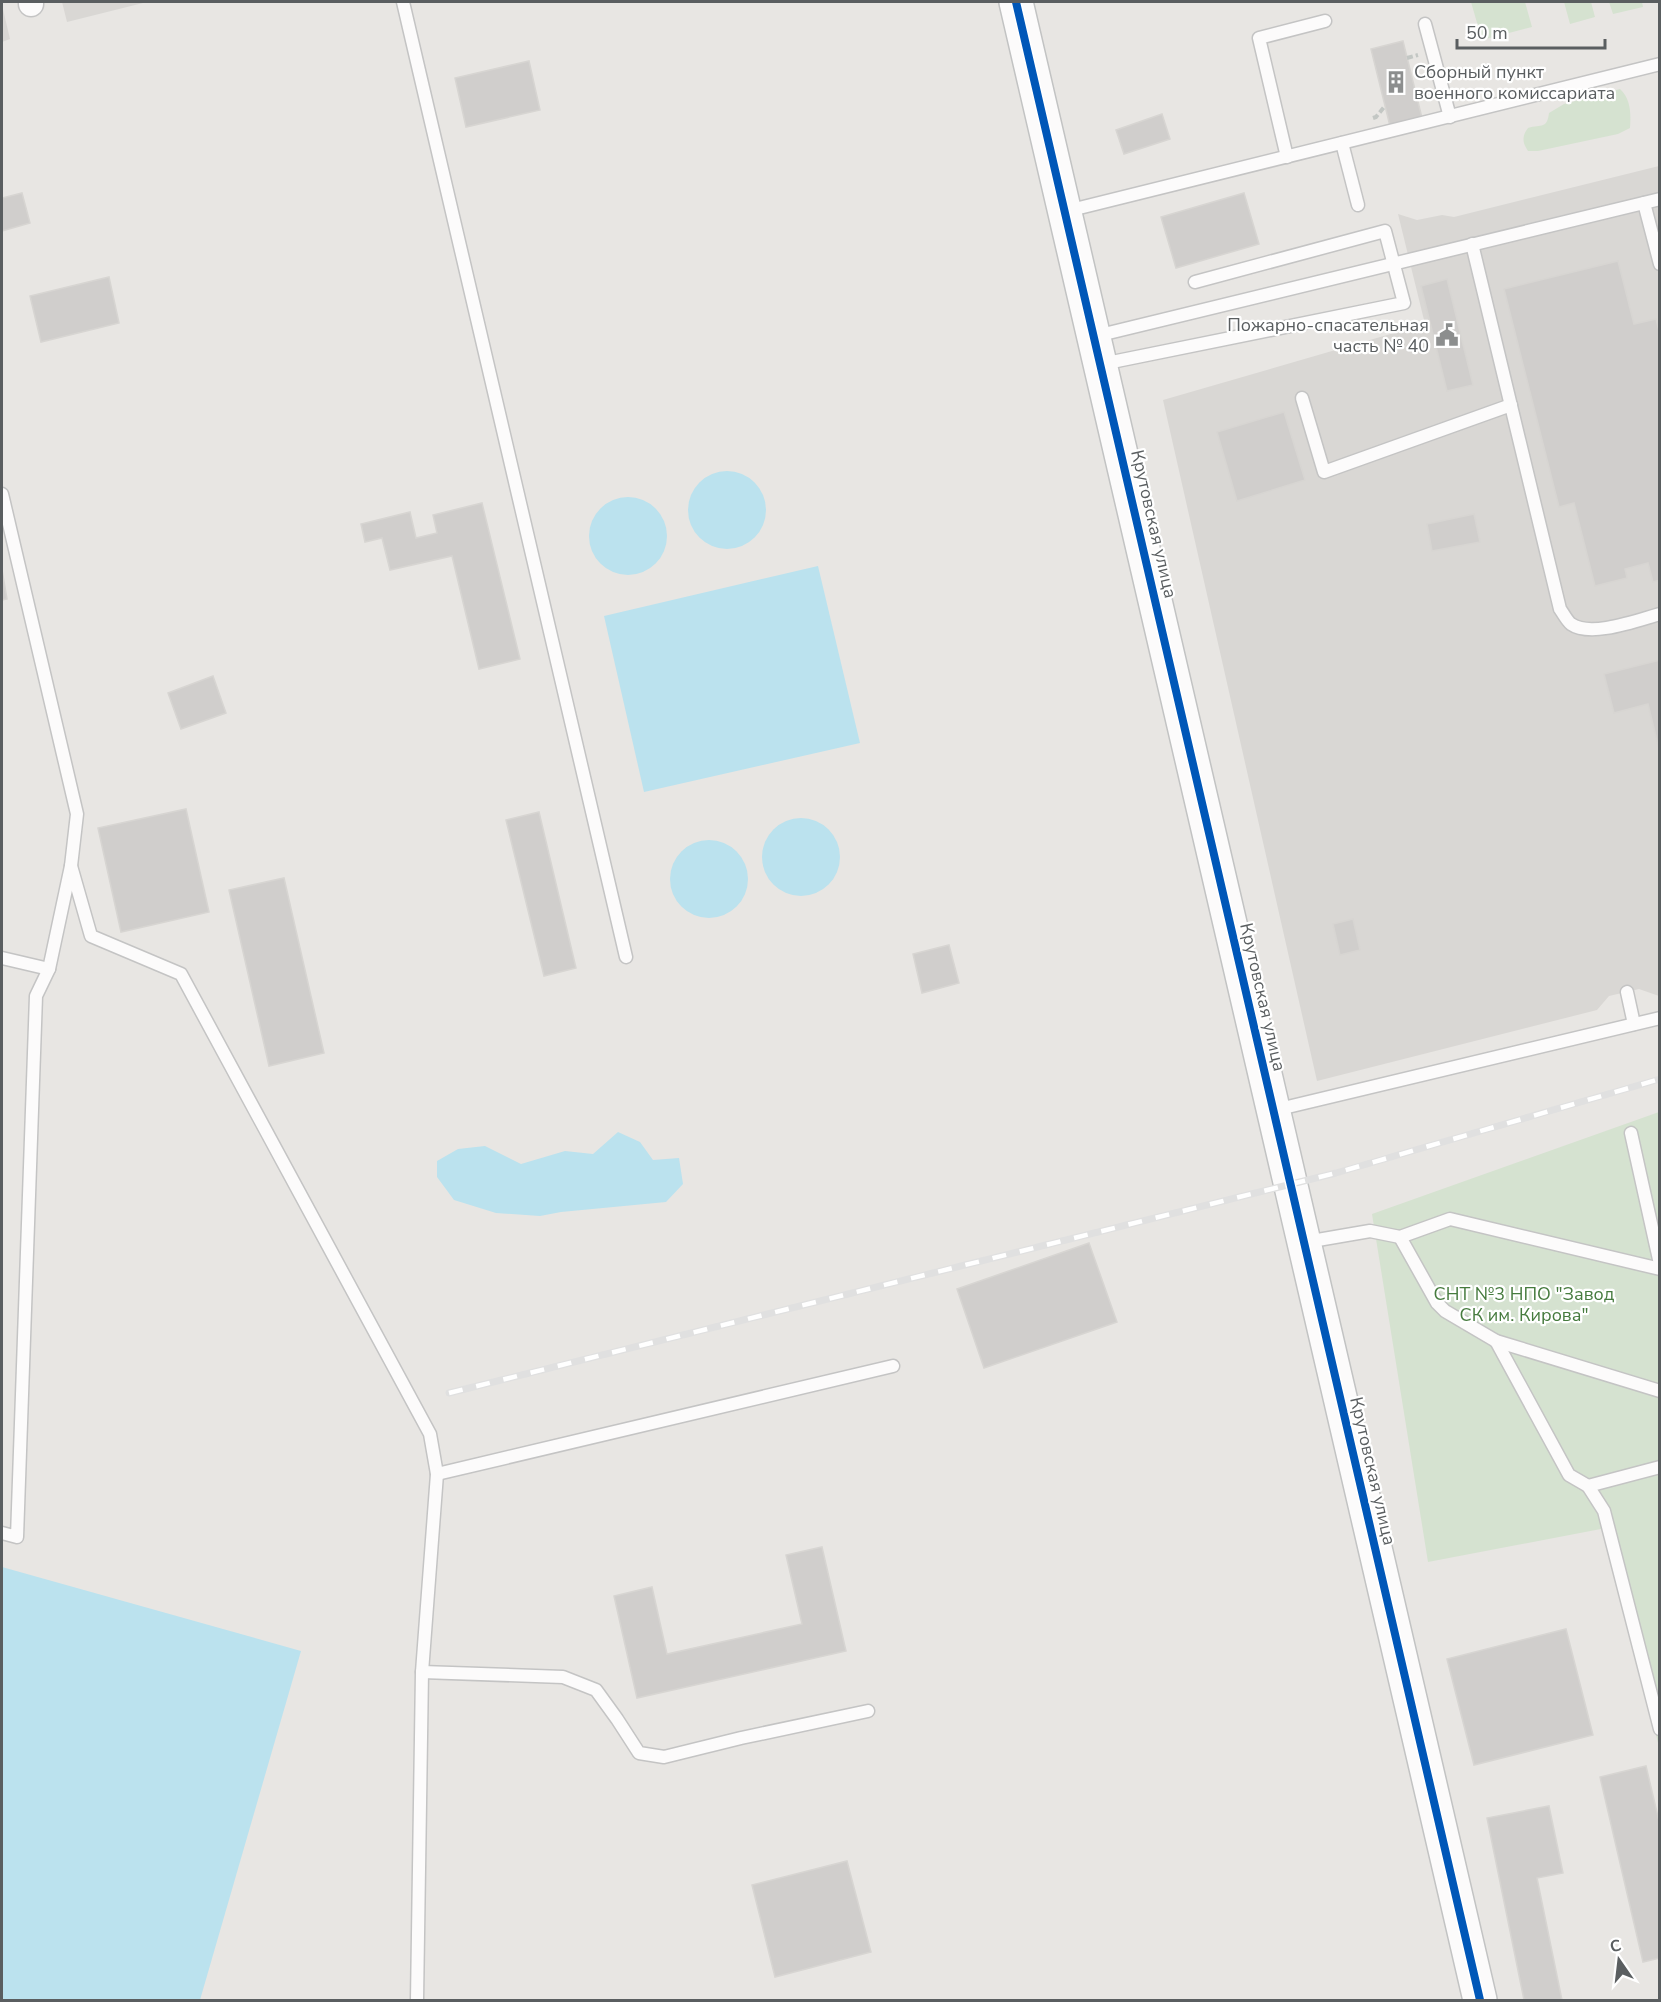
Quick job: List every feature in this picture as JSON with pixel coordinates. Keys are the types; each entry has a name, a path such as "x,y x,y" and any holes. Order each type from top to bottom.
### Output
{"street":[{"name":"Крутовская улица","path":"1016,2 1480,2001"}],"lane":[{"path":"403,2 626,957"},
{"path":"1287,157 1258,38 1325,21"},
{"path":"1425,24 1450,117"},
{"path":"1066,212 1659,64"},
{"path":"1342,143 1358,205"},
{"path":"1098,350 1394,263 1659,199"},
{"path":"1644,202 1659,264"},
{"path":"1098,350 1404,303 1385,231 1195,282"},
{"path":"1472,244 1560,609 1571,624 1587,630 1610,627 1659,614"},
{"path":"1302,398 1324,472 1511,405"},
{"path":"2,494 3,510 77,814 71,866 49,969 36,996 17,1537 2,1533"},
{"path":"71,866 91,936 181,975 430,1434 437,1474 422,1672 417,2001"},
{"path":"2,958 49,969"},
{"path":"1627,992 1634,1024"},
{"path":"1274,1111 1659,1018"},
{"path":"1631,1133 1659,1264"},
{"path":"1305,1243 1370,1231 1400,1237 1450,1219 1659,1269"},
{"path":"1400,1237 1437,1303 1444,1311 1496,1341 1659,1391"},
{"path":"1496,1341 1569,1475 1588,1486 1604,1511 1659,1729"},
{"path":"437,1474 893,1366"},
{"path":"1588,1486 1659,1467"},
{"path":"422,1672 562,1677 596,1690 639,1754 664,1757 868,1711"}],"shaded area":[{"path":"62,2 147,2 67,22"},
{"path":"2,5 10,39 2,42"},
{"path":"1659,166 1659,996 1639,989 1609,996 1597,1010 1317,1081 1163,400 1425,324 1398,214 1417,220 1442,215 1454,217"}],"green space":[{"path":"1471,2 1525,2 1532,27 1482,40"},
{"path":"1564,2 1591,2 1595,17 1570,24"},
{"path":"1609,2 1642,2 1643,7 1613,14"},
{"path":"1620,89 1628,102 1630,128 1618,134 1538,151 1528,151 1524,139 1526,131 1528,128 1545,124 1549,113 1564,104"},
{"name":"СНТ №3 НПО \"Завод СК им. Кирова\"","path":"1659,1112 1659,1747 1606,1528 1428,1562 1372,1214"}],"water":[{"path":"727,471 742,474 754,483 763,495 766,510 763,525 754,537 742,546 727,549 712,546 700,537 691,525 688,510 691,495 700,483 712,474"},
{"path":"628,497 643,500 655,509 664,521 667,536 664,551 655,563 643,572 628,575 613,572 601,563 592,551 589,536 592,521 601,509 613,500"},
{"path":"818,566 860,743 644,792 604,616"},
{"path":"801,818 816,821 828,830 837,842 840,857 837,872 828,884 816,893 801,896 786,893 774,884 765,872 762,857 765,842 774,830 786,821"},
{"path":"709,840 724,843 736,852 745,864 748,879 745,894 736,906 724,915 709,918 694,915 682,906 673,894 670,879 673,864 682,852 694,843"},
{"path":"618,1132 640,1142 653,1160 679,1158 683,1184 666,1202 540,1216 496,1213 454,1200 437,1177 437,1161 458,1149 485,1146 521,1164 565,1151 593,1154"},
{"path":"2,1567 301,1651 200,2000 2,2000"}],"building":[{"name":"Сборный пункт военного комиссариата","path":"1403,41 1422,118 1390,126 1371,49"},
{"path":"529,61 540,110 466,127 455,78"},
{"path":"1162,114 1170,139 1124,154 1116,130"},
{"path":"22,193 30,223 2,231 2,198"},
{"path":"1244,193 1259,244 1176,268 1161,217"},
{"path":"1618,261 1634,324 1656,319 1660,335 1660,580 1653,582 1648,563 1625,569 1627,578 1595,586 1574,503 1559,507 1504,289"},
{"path":"109,277 119,323 41,342 30,296"},
{"name":"Пожарно-спасательная часть № 40","path":"1447,279 1473,385 1447,391 1421,286"},
{"path":"1284,412 1305,480 1237,501 1217,432"},
{"path":"482,503 520,659 479,669 452,556 390,570 382,538 365,542 361,524 410,512 416,538 437,533 433,515"},
{"path":"1474,514 1480,542 1432,551 1427,524"},
{"path":"2,570 7,599 2,600"},
{"path":"1660,660 1659,749 1648,704 1614,713 1604,674"},
{"path":"213,676 226,713 181,729 168,693"},
{"path":"186,809 209,912 121,932 98,828"},
{"path":"539,812 576,968 544,976 506,820"},
{"path":"284,878 324,1053 269,1066 229,890"},
{"path":"1353,919 1360,950 1340,955 1333,924"},
{"path":"949,945 959,983 922,993 913,954"},
{"path":"1089,1243 1117,1322 984,1368 957,1289"},
{"path":"822,1547 846,1651 637,1698 614,1596 652,1587 667,1654 802,1624 786,1555"},
{"path":"1566,1629 1593,1735 1474,1765 1447,1659"},
{"path":"1646,1766 1660,1825 1660,1958 1643,1962 1600,1777"},
{"path":"1549,1806 1563,1873 1537,1878 1562,2000 1524,2000 1487,1818"},
{"path":"847,1861 871,1952 775,1977 752,1885"}],"railway":[{"path":"449,1393 1336,1173 1660,1079"}],"cycle path":[{"path":"1016,2 1480,2000"}],"place":[{"name":"Сборный пункт военного комиссариата","path":"1396,82"},
{"name":"Пожарно-спасательная часть № 40","path":"1447,335"}]}
